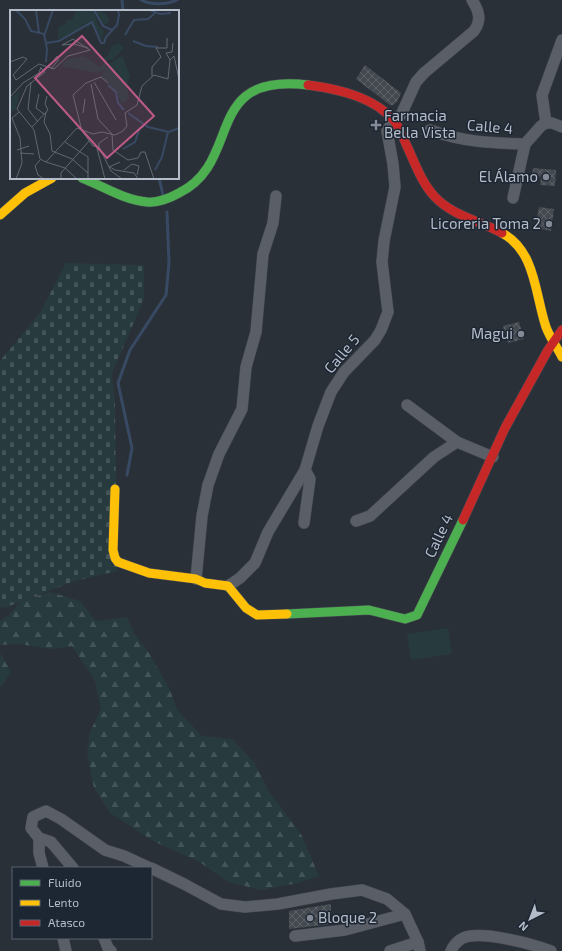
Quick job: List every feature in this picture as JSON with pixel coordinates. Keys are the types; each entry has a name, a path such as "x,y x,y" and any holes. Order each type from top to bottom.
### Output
{"main road":[{"path":"85,179 142,201 156,201 179,194 196,183 208,166 217,149 229,118 237,104 246,94 263,86 297,84 335,90 365,99 378,106 394,120 401,132 420,176 430,191 443,204 459,214 508,235 524,252 535,281 547,328 562,357"},
{"path":"0,216 25,193 50,179"},
{"name":"Calle 4","path":"228,586 246,608 258,614 311,614 369,610 405,619 417,615 493,457 505,428 548,350 562,330"},
{"path":"115,489 113,550 115,558 118,562 149,573 196,579 205,583 228,586"}],"street":[{"name":"Calle 5","path":"228,586 240,578 255,563 268,532 305,470 318,426 331,392 344,372 374,340 381,330 388,312 382,262 384,241 395,187 393,164 387,131 394,120 401,115 416,82 424,73 478,26 479,16 477,8 472,0"},
{"path":"562,40 542,95 546,123 552,123 562,127"},
{"name":"Calle 4","path":"430,130 448,137 466,141 525,144 541,126 546,123"},
{"path":"513,198 525,144"},
{"path":"196,579 202,516 208,486 220,454 242,409 246,367 256,332 263,254 273,222 276,196"},
{"path":"407,405 458,442 493,457"},
{"path":"356,521 370,516 434,457 458,442"},
{"path":"304,523 310,479 305,470"},
{"path":"43,867 39,853 39,838 32,828 34,817 46,811 61,819 105,850 124,856 148,867"},
{"path":"39,838 51,842 72,867"},
{"path":"152,869 184,884 220,904 245,907 278,904 362,890 387,898 405,914 419,947 390,951"},
{"path":"295,936 345,930 405,914"},
{"path":"451,951 455,944 464,938 484,935 532,944 551,951"},
{"path":"62,939 66,951"},
{"path":"104,939 111,951"}],"green space":[{"path":"66,263 144,265 144,299 112,373 115,404 117,571 75,581 4,608 0,607 0,361 40,313"},
{"path":"50,592 80,601 96,621 127,617 134,633 149,653 169,688 178,711 202,736 232,739 254,762 268,790 301,834 319,876 298,883 261,890 229,882 198,861 155,842 110,813 94,788 87,752 90,732 101,709 95,681 72,646 52,649 19,644 0,645 0,621 10,614 21,601"},
{"path":"448,628 452,654 411,660 407,634"},
{"path":"0,653 11,672 1,687 0,686"}],"building":[{"path":"365,65 401,93 397,102 390,105 356,79"},
{"name":"El Álamo","path":"533,168 556,170 555,186 540,185 541,177 532,176"},
{"path":"539,207 554,209 551,231 535,228"},
{"path":"519,322 524,339 508,343 503,326"},
{"name":"Bloque 2","path":"331,904 331,924 289,929 289,911"}],"waterway":[{"path":"122,0 123,10"},
{"path":"141,0 159,4 177,0"},
{"path":"159,179 163,195"},
{"path":"127,475 132,448 118,383 130,350 166,295 169,263 167,212"}],"traffic: fast":[{"path":"84,179 122,196 138,201 151,202 168,198 179,193 199,179 212,161 228,122 237,105 252,92 274,85 308,85"},
{"path":"287,614 369,610 405,619 417,615 463,520"}],"traffic: slow":[{"path":"0,215 25,193 50,179"},
{"path":"502,233 513,241 522,251 528,262 533,275 546,327 562,357"},
{"path":"115,489 113,550 115,558 118,562 149,573 196,579 205,583 228,586 246,608 257,615 287,614"}],"traffic: jam":[{"path":"308,85 343,92 367,100 387,113 398,127 422,179 435,197 442,204 458,214 502,233"},
{"path":"463,520 505,428 548,350 562,330"}],"place":[{"name":"Farmacia Bella Vista","path":"376,125"},
{"name":"El Álamo","path":"546,177"},
{"name":"Licoreria Toma 2","path":"549,224"},
{"name":"Magui","path":"521,334"},
{"name":"Bloque 2","path":"310,918"}]}
